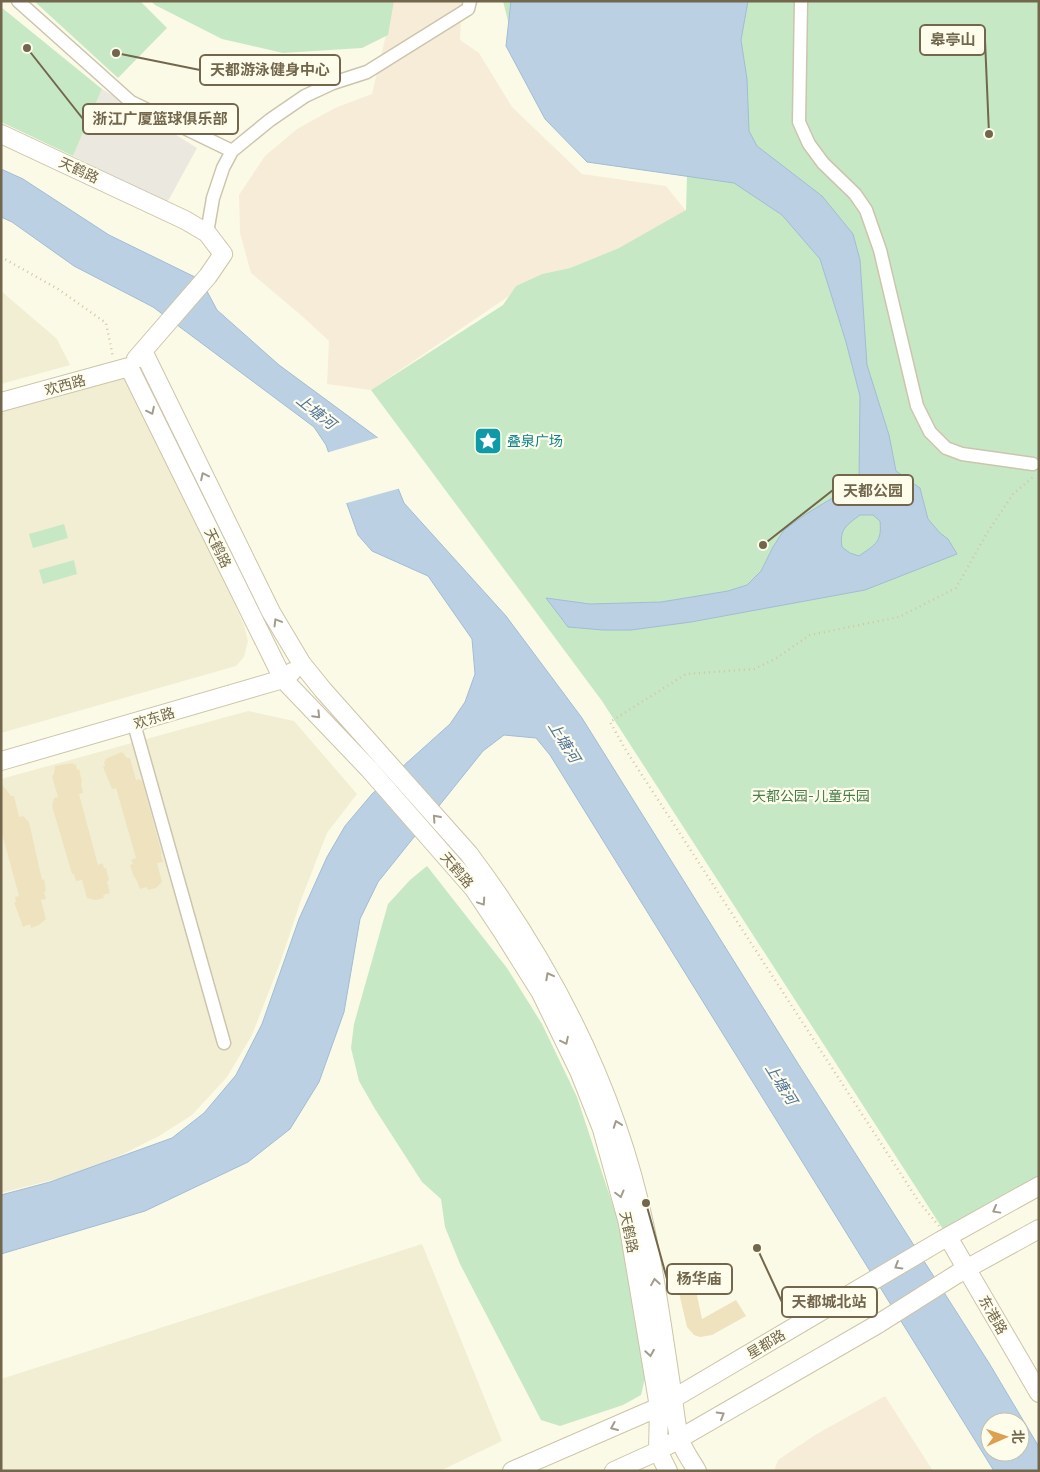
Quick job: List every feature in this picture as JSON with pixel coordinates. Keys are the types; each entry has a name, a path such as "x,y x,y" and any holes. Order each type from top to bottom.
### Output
{"main road":[{"name":"天鹤路","path":"1,134 185,220 207,233 223,254 208,276 143,351 123,369 283,679 369,769 474,889 541,993 579,1071 602,1129 628,1223 666,1403"},
{"name":"天鹤路","path":"143,351 271,612 302,664 469,854 490,882 535,951 586,1048 612,1111 632,1171 645,1226 666,1403 658,1451"},
{"name":"欢西路","path":"1,402 123,369"},
{"name":"欢东路","path":"1,761 134,724 283,679 302,664"},
{"name":"星都路","path":"512,1471 666,1403 944,1239 1039,1186"},
{"path":"614,1471 679,1439 1039,1228"},
{"name":"东港路","path":"944,1239 962,1272 1039,1393"},
{"path":"666,1403 679,1439 697,1471"},
{"path":"658,1451 668,1471"}],"street":[{"path":"18,1 130,102 232,151"},
{"path":"207,233 213,198 232,151 270,120 305,96 333,83 367,72 468,9 470,1"},
{"path":"800,1 799,122 809,144 823,163 856,194 866,210 880,250 917,406 930,432 946,448 962,454 1034,469"},
{"path":"134,724 224,1043"}],"path":[{"path":"1,257 58,289 106,323 123,369"},
{"path":"944,1239 632,761 610,722 686,674 754,669 775,659 810,635 899,616 956,588 987,532 1013,494 1034,469"}],"shaded area":[{"path":"394,1 462,1 460,40 479,53 512,107 582,174 666,186 686,211 673,229 570,268 542,274 516,286 509,296 371,390 327,384 329,341 251,273 240,233 239,195 265,156 297,129 335,108 372,94"},
{"path":"102,89 197,148 167,203 73,156"},
{"path":"1,291 57,339 70,365 1,384"},
{"path":"113,379 126,379 136,388 244,625 248,641 244,657 236,666 1,733 1,409"},
{"path":"248,711 294,721 357,794 327,833 252,1035 227,1077 192,1115 159,1136 80,1173 1,1193 1,779"},
{"path":"422,1244 502,1441 440,1471 1,1471 1,1379"},
{"path":"885,1396 933,1471 774,1471 778,1460 815,1435"}],"green space":[{"path":"34,1 140,1 167,28 118,78"},
{"path":"151,1 394,1 388,35 362,48 283,53 222,39 155,5"},
{"name":"天都公园-儿童乐园","path":"503,1 1039,1 1039,1178 948,1237 602,701 371,390 503,305 516,286 542,274 570,268 619,248 686,210 687,176 587,162 509,25"},
{"path":"1,7 102,89 73,156 1,122"},
{"path":"64,524 68,538 33,548 29,534"},
{"path":"74,560 77,574 43,584 39,570"},
{"path":"427,866 507,968 542,1024 577,1097 622,1233 646,1374 641,1395 623,1405 560,1426 541,1420 460,1264 445,1227 441,1199 422,1182 375,1109 359,1081 351,1048 354,1024 388,904 410,880"}],"water":[{"path":"511,1 748,1 741,40 747,79 749,131 757,146 822,196 853,234 860,260 867,365 889,435 896,471 920,488 928,519 948,539 957,554 865,590 691,622 631,630 568,627 546,598 590,604 661,602 728,591 747,585 761,571 784,530 806,514 854,485 859,479 860,396 846,342 820,259 782,215 734,183 587,162 545,119 506,46","holes":["860,515 873,515 880,521 880,534 877,542 859,556 850,553 842,547 841,541 845,528"]},
{"name":"上塘河","path":"1,169 23,179 109,235 201,280 217,310 279,365 378,438 404,503 506,616 582,718 797,1062 989,1363 1018,1412 980,1412 980,1448 550,755 536,738 504,735 483,751 378,882 360,919 344,1012 319,1082 290,1129 248,1162 145,1211 1,1254 1,1195 50,1182 172,1138 204,1113 236,1075 262,1024 299,919 327,857 345,826 372,794 450,724 465,702 475,674 472,639 428,576 372,551 358,535 326,445 314,427 153,307 74,266 12,222 1,217"},
{"path":"1030,1432 1039,1447 1039,1471 994,1471 988,1462 1030,1462"}],"pier":[{"path":"380,437 401,488 343,504 326,453"}],"building":[{"path":"122,752 127,758 130,758 136,780 142,781 162,854 163,862 157,863 162,882 156,888 148,890 147,887 140,889 134,877 130,865 133,864 131,860 136,858 116,788 112,789 103,767 105,766 105,759"},
{"path":"73,763 74,765 76,764 77,770 79,769 83,793 79,794 98,865 102,863 104,868 106,868 109,880 107,882 110,893 103,895 104,898 96,900 87,898 82,880 76,881 74,874 72,874 52,806 54,798 58,797 52,776 55,766"},
{"path":"1,783 11,796 14,796 19,817 23,816 29,822 42,880 44,879 46,899 41,900 46,919 39,925 31,928 30,924 23,927 14,902 16,902 15,897 19,896 1,830"},
{"path":"692,1272 702,1319 736,1300 746,1316 712,1335 700,1337 694,1335 687,1327 675,1276"}],"place":[{"name":"浙江广厦篮球俱乐部","path":"27,48"},
{"name":"天都游泳健身中心","path":"116,53"},
{"name":"皋亭山","path":"989,134"},
{"name":"叠泉广场","path":"488,441"},
{"name":"天都公园","path":"763,545"},
{"name":"杨华庙","path":"646,1203"},
{"name":"天都城北站","path":"757,1248"}]}
